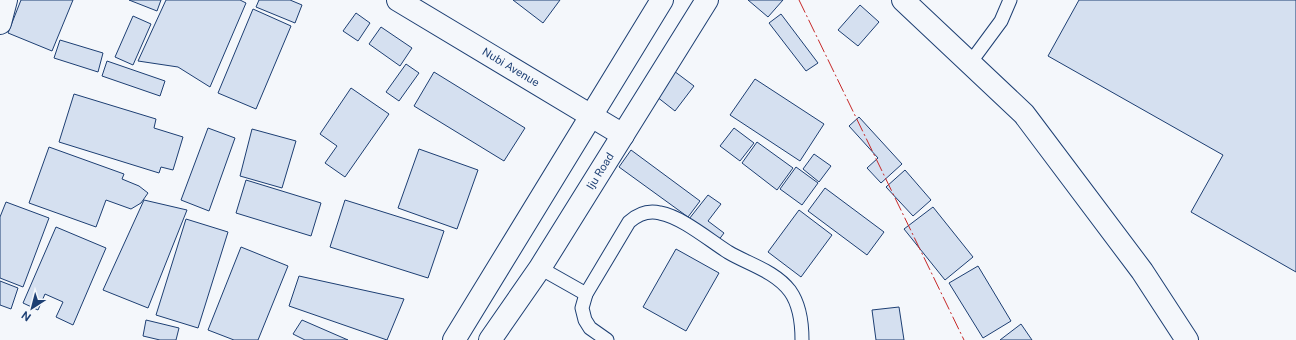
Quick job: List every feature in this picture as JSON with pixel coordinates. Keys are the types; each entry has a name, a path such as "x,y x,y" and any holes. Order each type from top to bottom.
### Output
{"main road":[{"path":"0,24 6,0"},
{"name":"Nubi Avenue","path":"398,0 623,135"},
{"path":"454,340 662,0"},
{"name":"Iju Road","path":"490,340 540,268 707,0"},
{"path":"903,0 1024,114 1142,271 1187,340"}],"lane":[{"path":"970,63 1000,21 1010,0"},
{"path":"607,340 590,328 585,320 582,308 586,294 629,222 636,216 652,212 666,214 687,225 729,252 771,274 783,283 798,306 801,320 802,340"},
{"path":"540,268 586,294"}],"building":[{"path":"21,0 73,0 52,51 8,33"},
{"path":"129,0 161,0 157,11"},
{"path":"166,0 240,0 246,3 210,87 178,67 138,61"},
{"path":"259,0 290,0 302,5 295,23 256,7"},
{"path":"513,0 560,0 543,23"},
{"path":"748,0 783,0 768,17"},
{"path":"1079,0 1296,0 1296,272 1191,212 1223,155 1048,56"},
{"path":"860,5 879,22 858,46 838,30"},
{"path":"253,9 291,26 256,109 218,93"},
{"path":"356,13 370,23 358,41 343,31"},
{"path":"781,14 818,63 806,71 769,23"},
{"path":"133,16 151,24 133,65 115,57"},
{"path":"381,27 412,48 400,66 369,44"},
{"path":"60,40 103,53 98,72 54,58"},
{"path":"107,61 165,81 160,96 102,76"},
{"path":"406,64 419,73 399,101 386,92"},
{"path":"670,68 694,86 675,111 652,93"},
{"path":"434,72 525,128 504,161 414,106"},
{"path":"755,79 824,124 800,161 730,115"},
{"path":"351,88 389,114 345,177 325,163 337,146 320,134"},
{"path":"74,94 156,119 154,128 183,137 173,170 161,167 159,173 59,142"},
{"path":"859,117 902,164 881,183 867,168 878,158 849,126"},
{"path":"208,128 235,138 209,211 181,200"},
{"path":"734,128 754,143 740,161 720,146"},
{"path":"252,129 296,141 282,188 240,176"},
{"path":"757,142 793,168 777,190 742,163"},
{"path":"49,147 124,174 122,179 139,186 148,193 141,203 131,209 106,200 96,227 29,203"},
{"path":"419,149 478,170 457,229 398,208"},
{"path":"631,150 700,201 688,217 619,167"},
{"path":"814,154 831,166 819,182 803,169"},
{"path":"796,167 818,183 802,205 780,189"},
{"path":"905,170 931,200 913,216 886,187"},
{"path":"246,180 321,203 311,236 236,213"},
{"path":"825,188 884,232 867,255 808,211"},
{"path":"708,195 721,204 708,221 724,233 718,241 689,219"},
{"path":"144,200 187,210 148,308 103,290"},
{"path":"345,200 444,231 428,278 330,247"},
{"path":"6,202 49,218 23,287 0,278 0,217"},
{"path":"933,207 973,257 945,280 904,229"},
{"path":"799,210 832,235 801,277 768,252"},
{"path":"186,219 228,232 198,328 156,315"},
{"path":"56,227 106,248 73,325 56,317 63,302 45,294 38,310 23,303"},
{"path":"241,247 288,266 258,340 234,340 208,330"},
{"path":"676,249 719,273 686,331 643,307"},
{"path":"978,266 1011,321 983,338 949,283"},
{"path":"299,276 404,299 387,340 289,306"},
{"path":"0,281 18,288 11,309 0,305"},
{"path":"899,307 904,340 876,340 872,310"},
{"path":"146,320 179,328 176,340 160,340 143,336"},
{"path":"302,320 348,340 305,340 293,334"},
{"path":"1021,324 1032,340 1000,340"}],"power":[{"path":"799,0 964,340"}]}
